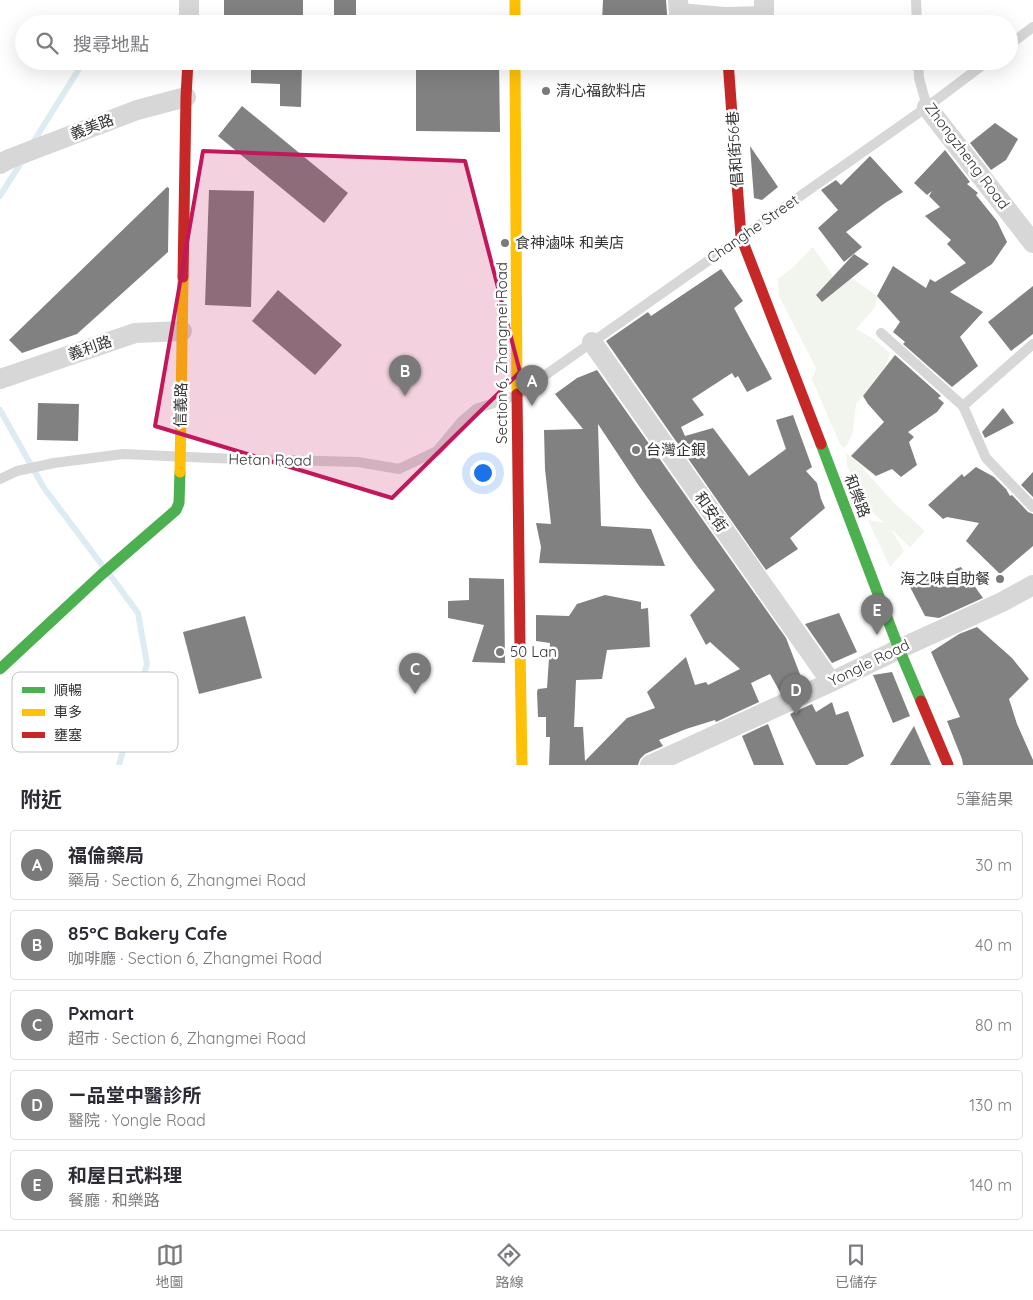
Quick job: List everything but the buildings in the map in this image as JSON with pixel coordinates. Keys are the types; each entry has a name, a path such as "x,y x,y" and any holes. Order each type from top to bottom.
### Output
{"street":[{"path":"189,15 190,0"},
{"path":"515,0 515,15"},
{"path":"678,0 679,14 687,15"},
{"path":"764,0 764,15"},
{"name":"信義路","path":"0,669 176,510 180,503 188,70"},
{"name":"Section 6, Zhangmei Road","path":"515,70 522,765"},
{"name":"倡和街56巷","path":"729,70 741,237"},
{"name":"義美路","path":"0,164 136,110 186,97"},
{"name":"Zhongzheng Road","path":"927,107 1033,243"},
{"name":"和樂路","path":"741,237 899,649 948,765"},
{"name":"義利路","path":"0,379 135,333 182,331"},
{"name":"和安街","path":"592,342 831,682"},
{"name":"Yongle Road","path":"650,765 1002,602 1033,585"}],"lane":[{"path":"916,0 917,15"},
{"path":"1018,38 1033,27"},
{"name":"Zhongzheng Road","path":"919,70 927,107"},
{"name":"Changhe Street","path":"517,395 927,107 976,70"},
{"path":"881,333 964,406 986,458 1033,507"},
{"path":"964,406 1033,344"},
{"name":"Hetan Road","path":"0,479 17,471 54,463 123,454 358,462 399,470 437,451 462,421 476,409 517,395"}],"highlighted area":[{"path":"203,151 465,161 520,372 392,498 155,426"}],"shaded area":[{"path":"813,247 833,276 835,291 852,278 877,296 875,307 856,329 872,338 890,353 884,369 856,404 853,432 847,445 843,448 812,379 816,368 779,296 778,279"},
{"path":"846,453 856,461 895,504 925,531 910,547 891,529 904,551 890,567 868,520 885,523 867,508 847,465"}],"waterway":[{"path":"32,144 78,70"},
{"path":"0,196 22,161"},
{"path":"0,410 44,488 102,565"},
{"path":"110,575 138,613 147,664 145,672"},
{"path":"119,765 123,752"}],"traffic: fast":[{"path":"821,444 899,649 921,701"},
{"path":"0,669 101,575 176,510 179,503 180,472"}],"traffic: slow":[{"path":"515,0 515,15"},
{"path":"515,70 517,394"},
{"path":"180,472 183,277"},
{"path":"520,648 522,765"}],"traffic: jam":[{"path":"183,277 188,70"},
{"path":"729,70 741,237 821,444"},
{"path":"517,394 520,648"},
{"path":"921,701 948,765"}],"place":[{"name":"清心福飲料店","path":"546,91"},
{"name":"食神滷味 和美店","path":"505,243"},
{"name":"85°C Bakery Cafe","path":"405,396"},
{"name":"福倫藥局","path":"532,406"},
{"name":"台灣企銀","path":"636,450"},
{"name":"海之味自助餐","path":"1000,579"},
{"name":"和屋日式料理","path":"877,635"},
{"name":"50 Lan","path":"500,652"},
{"name":"Pxmart","path":"415,694"},
{"name":"ㄧ品堂中醫診所","path":"796,715"}]}
